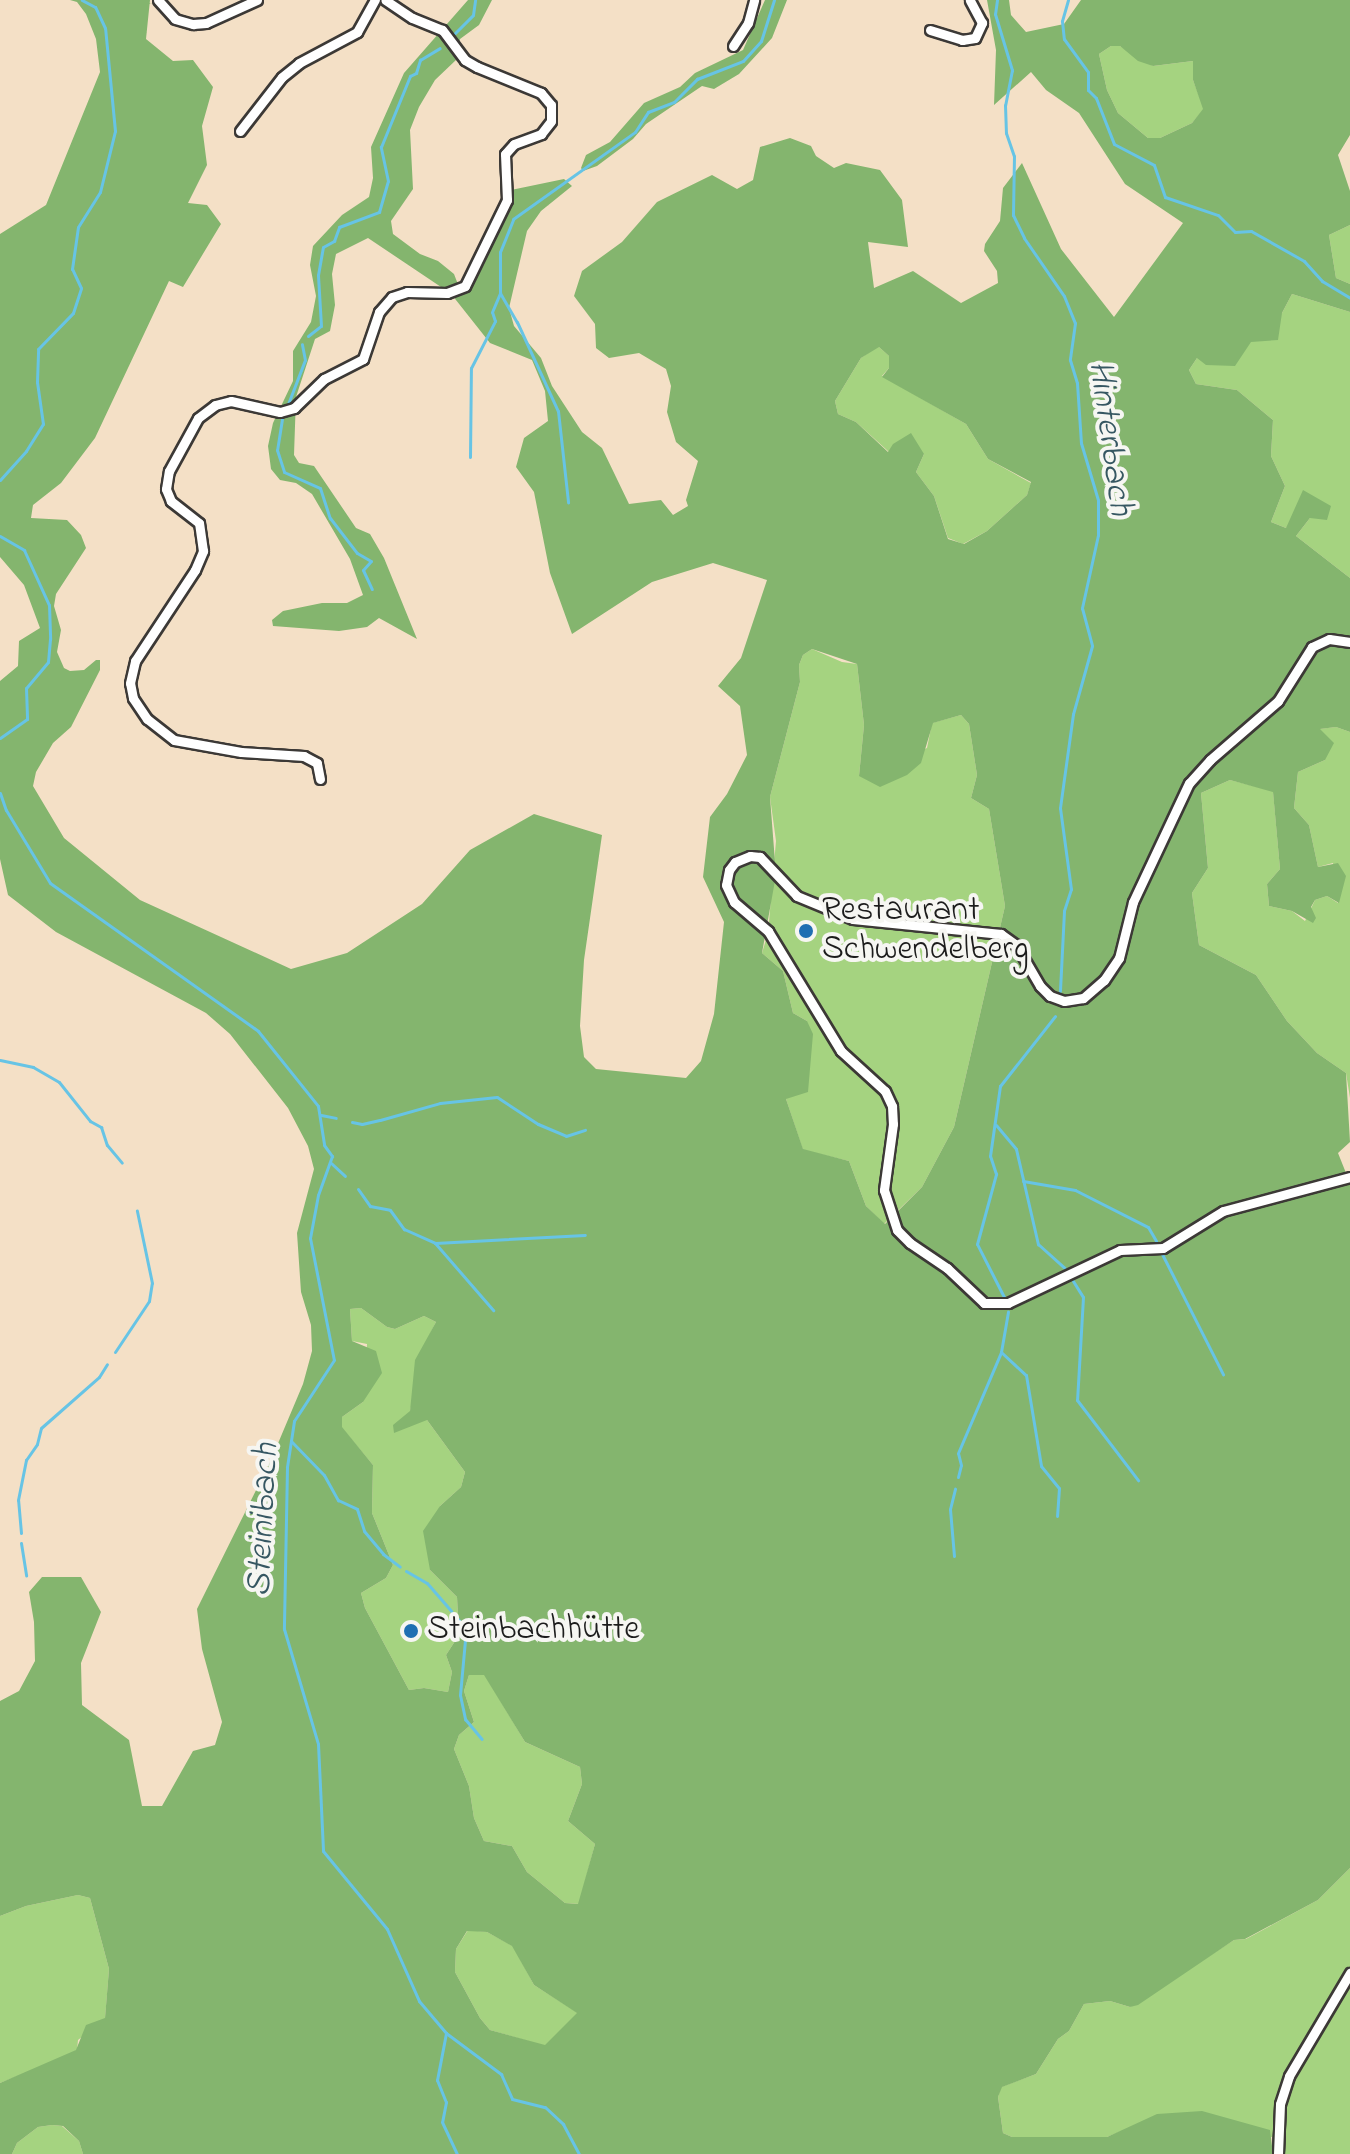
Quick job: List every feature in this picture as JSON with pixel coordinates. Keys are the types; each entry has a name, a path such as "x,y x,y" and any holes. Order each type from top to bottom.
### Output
{"street":[{"path":"158,0 175,19 193,24 206,23 257,0"},
{"path":"240,131 282,77 299,63 357,32 375,0"},
{"path":"320,779 317,763 304,756 241,752 174,740 154,726 140,710 131,694 131,678 139,654 195,570 203,551 199,523 171,501 166,489 169,471 198,418 215,405 231,401 246,401 280,412 294,408 320,381 363,359 379,312 392,297 407,292 447,293 465,286 507,200 505,154 514,144 541,134 551,121 551,105 541,93 465,60 442,30 412,18 385,0"},
{"path":"733,46 748,23 754,0"},
{"path":"930,30 962,40 975,38 982,23 970,0"},
{"path":"1350,642 1329,639 1312,647 1278,701 1210,760 1189,783 1133,902 1119,958 1104,980 1083,998 1064,1001 1050,996 1016,945 1001,934 853,919 797,896 767,862 750,856 735,862 727,877 729,897 768,931 841,1051 885,1091 893,1124 884,1190 897,1230 947,1268 984,1303 1008,1303 1120,1250 1163,1248 1223,1211 1350,1177"},
{"path":"1278,2154 1280,2104 1289,2076 1350,1973"}],"green space":[{"path":"70,0 150,0 146,39 173,61 193,60 213,87 202,126 207,165 188,203 207,205 221,224 183,287 169,281 95,438 61,483 33,505 31,518 67,520 81,535 86,548 56,594 54,606 61,630 57,652 64,668 70,671 84,670 96,660 100,660 100,670 71,727 53,743 36,772 33,786 64,838 140,900 291,969 347,953 422,904 470,850 534,814 602,835 584,960 580,1026 584,1057 596,1069 686,1078 701,1061 714,1014 724,922 703,877 710,817 727,794 747,755 740,706 718,686 741,658 767,580 713,563 652,582 572,634 550,573 534,492 516,467 524,438 548,421 545,391 532,360 490,343 452,295 466,287 511,190 564,179 572,186 541,211 527,231 509,308 514,326 541,358 552,386 582,432 602,448 629,504 661,500 673,515 688,506 686,500 698,461 676,442 667,412 671,386 666,369 639,353 609,358 596,348 595,324 574,296 582,271 622,242 657,202 712,175 737,189 753,180 760,147 790,138 811,146 816,156 834,168 846,163 880,170 902,200 908,247 868,242 874,288 913,271 961,303 998,283 997,271 984,251 985,244 1000,221 1003,188 1022,163 1061,249 1114,317 1183,223 1125,184 1079,113 1046,90 1031,72 994,105 996,50 987,0 1009,0 1011,15 1026,32 1064,24 1081,0 1350,0 1350,135 1338,155 1350,191 1350,225 1329,235 1336,278 1350,284 1350,312 1292,294 1282,313 1278,340 1251,342 1235,366 1206,365 1197,358 1189,370 1196,384 1237,390 1273,420 1271,456 1285,486 1271,522 1286,528 1303,490 1331,506 1327,520 1310,518 1296,536 1350,578 1350,732 1336,727 1320,729 1334,743 1325,760 1298,772 1294,808 1309,825 1318,867 1338,863 1346,876 1339,903 1327,896 1315,900 1311,907 1316,918 1313,923 1292,911 1269,906 1267,884 1280,869 1273,792 1230,780 1201,793 1208,868 1192,893 1199,945 1256,975 1287,1021 1317,1053 1346,1073 1350,1142 1338,1153 1350,1183 1350,1868 1318,1900 1245,1939 1234,1940 1138,2005 1130,2007 1110,2001 1084,2004 1069,2031 1058,2039 1036,2074 1002,2087 998,2097 1003,2133 1012,2137 1107,2137 1157,2114 1202,2111 1270,2130 1273,2154 83,2154 79,2141 63,2126 52,2125 38,2127 17,2143 12,2154 0,2154 0,2083 76,2050 86,2025 105,2018 109,1969 90,1898 78,1895 26,1906 0,1916 0,1701 19,1691 35,1661 29,1592 42,1577 81,1577 101,1612 81,1663 82,1705 129,1740 142,1806 162,1806 193,1751 215,1745 222,1722 202,1649 197,1609 271,1460 303,1384 312,1351 311,1325 301,1292 297,1233 314,1169 308,1146 288,1108 230,1034 206,1013 56,932 8,895 0,859 0,681 18,666 19,641 40,628 24,585 0,557 0,234 46,205 100,72 96,39 86,14 77,2","holes":["1111,46 1120,46 1138,61 1153,66 1193,61 1193,80 1203,109 1192,123 1160,138 1148,138 1118,113 1107,90 1099,54","879,347 889,356 889,368 882,377 966,424 988,459 1031,482 1027,495 987,531 964,544 948,539 934,496 916,472 924,454 911,433 893,444 888,452 856,422 838,414 835,401 861,358","812,649 857,664 864,725 859,776 880,787 907,775 921,763 933,723 961,715 969,724 977,775 971,798 989,809 1005,906 954,1127 922,1187 885,1224 866,1206 849,1161 803,1149 786,1099 808,1092 813,1034 807,1021 793,1013 783,971 762,953 776,875 770,797 800,682 799,665 803,655","361,1308 387,1327 395,1329 424,1316 436,1322 415,1360 410,1411 393,1425 394,1433 427,1420 465,1472 461,1487 440,1506 423,1531 430,1570 457,1597 459,1635 446,1655 452,1672 448,1692 424,1688 409,1690 365,1608 361,1593 386,1578 393,1565 372,1513 373,1465 342,1427 342,1417 363,1402 382,1373 376,1351 352,1341 350,1309","469,1675 484,1675 525,1742 580,1767 582,1784 568,1821 595,1844 578,1904 565,1903 527,1872 512,1846 484,1841 474,1818 469,1786 454,1749 459,1735 474,1722 464,1691","467,1931 487,1932 512,1946 534,1985 577,2013 545,2045 490,2030 455,1972 456,1949"]},
{"path":"468,0 492,0 479,25 460,39 456,60 435,80 419,107 410,130 413,189 391,221 393,234 420,254 438,261 454,274 459,287 447,291 368,238 336,254 332,274 335,305 330,331 315,339 296,397 294,455 299,463 314,466 356,528 370,534 384,558 417,639 379,618 367,627 339,631 273,626 272,620 283,611 322,603 347,603 363,595 350,559 312,494 296,483 280,480 271,469 268,446 273,423 293,381 293,351 311,322 316,296 310,265 313,246 342,215 369,197 373,178 371,147 404,73"},
{"path":"765,0 787,0 772,38 739,74 714,89 702,86 646,124 633,139 597,166 583,171 581,168 586,155 610,142 644,103 680,87 695,73 743,50"},
{"path":"1111,46 1120,46 1153,66 1193,61 1193,80 1204,109 1192,123 1160,138 1148,138 1118,113 1107,90 1099,54"},
{"path":"1350,225 1350,284 1336,278 1329,235"},
{"path":"1292,294 1350,312 1350,578 1296,536 1310,518 1330,506 1286,528 1271,522 1285,486 1271,456 1273,420 1237,390 1196,384 1189,370 1197,358 1251,341 1282,313"},
{"path":"878,346 889,356 889,368 882,376 966,424 988,459 1031,483 1027,495 987,531 963,544 948,538 934,496 916,472 924,454 889,452 856,422 838,414 835,401 861,358"},
{"path":"812,649 842,662 857,664 864,725 859,776 927,748 932,723 961,715 969,724 977,775 971,798 989,809 1005,906 954,1127 922,1187 884,1224 866,1206 849,1161 803,1150 786,1099 807,1021 793,1013 783,971 762,953 768,933 776,841 770,797 800,682 799,665 803,655"},
{"path":"1336,727 1350,732 1350,1098 1346,1073 1317,1053 1287,1021 1256,975 1199,945 1192,893 1208,868 1201,793 1230,780 1273,791 1280,869 1267,884 1269,906 1292,911 1305,921 1315,900 1327,896 1338,903 1333,863 1318,867 1309,825 1294,808 1298,772 1325,760 1319,729"},
{"path":"361,1308 387,1327 395,1329 424,1316 436,1322 427,1340 410,1411 427,1420 465,1472 461,1487 440,1506 430,1570 457,1597 459,1635 446,1655 452,1672 448,1692 424,1688 409,1690 365,1608 361,1593 386,1578 393,1565 372,1513 373,1465 342,1428 342,1417 363,1402 367,1344 352,1341 350,1309"},
{"path":"469,1675 485,1675 525,1742 580,1767 582,1784 568,1821 595,1844 579,1904 565,1903 527,1872 512,1846 484,1841 474,1818 469,1786 454,1749 459,1735 474,1722 464,1691"},
{"path":"1350,1868 1350,2154 1273,2154 1272,2137 1129,2128 1107,2137 1012,2137 1003,2133 998,2097 1001,2087 1036,2074 1058,2039 1069,2031 1084,2004 1110,2001 1130,2007 1234,1940 1246,1939 1318,1900"},
{"path":"78,1895 90,1898 109,1969 105,2019 78,2040 77,2050 0,2083 0,1916 26,1906"},
{"path":"468,1930 487,1932 513,1946 534,1985 578,2013 545,2046 490,2030 480,2018 455,1972 456,1949"},
{"path":"62,2126 79,2141 83,2154 12,2154 17,2143 38,2127"}],"waterway":[{"name":"Steinibach","path":"0,480 26,451 43,424 37,382 38,349 73,313 81,288 72,269 78,227 100,192 115,131 105,28 95,7 82,0"},
{"path":"455,33 473,15 475,0"},
{"path":"470,457 471,368 495,321 492,312 500,293 500,252 513,219 635,132 648,112 674,102 697,79 743,61 761,41 774,0"},
{"name":"Hinterbach","path":"997,0 995,14 1012,70 1005,105 1006,133 1014,156 1013,215 1024,238 1064,296 1075,323 1070,360 1077,383 1081,443 1098,500 1098,535 1082,608 1092,646 1073,714 1060,808 1071,889 1064,911 1060,991"},
{"path":"1068,0 1062,21 1064,39 1088,72 1088,90 1096,98 1114,144 1154,165 1165,197 1218,215 1235,232 1251,231 1304,261 1322,281 1350,298"},
{"path":"308,336 321,326 318,275 323,247 334,241 339,227 379,212 388,181 381,147 410,76 416,73 420,60 440,48"},
{"path":"500,293 517,322 558,411 568,502"},
{"path":"288,404 305,360 302,344"},
{"path":"282,419 277,450 284,472 320,488 330,518 357,553 371,561 363,570 372,589"},
{"name":"Steinibach","path":"0,536 24,550 49,605 50,639 48,662 26,688 27,719 0,738"},
{"name":"Steinibach","path":"0,793 6,810 50,883 258,1031 318,1106 324,1145 332,1156 318,1195 310,1238 334,1360 294,1421 287,1467 284,1629 318,1744 323,1851 387,1929 419,2001 446,2033 501,2074 512,2099 545,2107 563,2124 579,2154"},
{"path":"1004,1297 977,1244 996,1174 990,1156 1000,1086 1055,1016"},
{"path":"0,1060 33,1067 59,1082 90,1121 101,1127 107,1145 122,1163"},
{"path":"352,1122 362,1124 440,1103 497,1097 538,1124 566,1136 585,1130"},
{"path":"321,1115 336,1118"},
{"path":"996,1125 1016,1149 1038,1244 1065,1268"},
{"path":"331,1163 345,1176"},
{"path":"1023,1181 1075,1190 1148,1227 1156,1241"},
{"path":"358,1189 370,1206 390,1210 404,1229 435,1243 493,1310"},
{"path":"115,1352 149,1301 152,1283 137,1211"},
{"path":"435,1243 585,1235"},
{"path":"1162,1254 1223,1374"},
{"path":"1073,1281 1083,1297 1077,1400 1138,1480"},
{"path":"958,1477 961,1465 958,1453 1001,1352 1008,1312"},
{"path":"1001,1352 1026,1375 1041,1466 1059,1488 1057,1516"},
{"path":"21,1533 18,1500 26,1460 37,1444 41,1428 99,1377 107,1364"},
{"path":"291,1441 324,1475 338,1500 357,1509 364,1531 383,1554 400,1567"},
{"path":"954,1556 950,1509 955,1489"},
{"path":"21,1543 26,1576"},
{"path":"406,1571 427,1583 451,1611"},
{"path":"457,1618 466,1629 460,1695 465,1719 482,1739"},
{"path":"446,2033 437,2080 446,2102 442,2122 457,2154"}],"place":[{"name":"Restaurant Schwendelberg","path":"806,931"},
{"name":"Steinbachhütte","path":"411,1631"}]}
